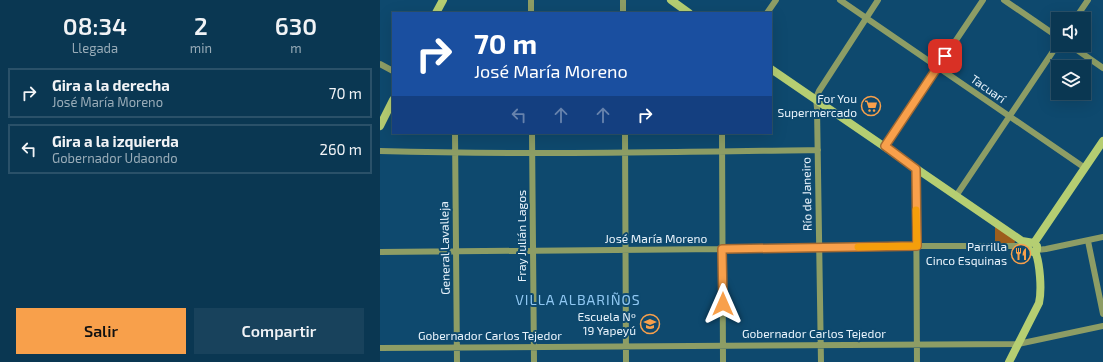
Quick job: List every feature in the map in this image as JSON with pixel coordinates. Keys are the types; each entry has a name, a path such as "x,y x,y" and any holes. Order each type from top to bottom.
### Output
{"street":[{"path":"530,0 531,12"},
{"path":"623,0 623,12"},
{"path":"671,0 688,12"},
{"path":"768,12 776,0"},
{"name":"Tacuarí","path":"840,0 1085,168"},
{"path":"816,98 819,91 878,0"},
{"path":"885,146 983,0"},
{"path":"1004,0 1051,32"},
{"path":"1080,12 1088,0"},
{"path":"436,12 441,1"},
{"path":"956,196 1053,52"},
{"path":"1080,52 1103,68"},
{"path":"380,64 392,70"},
{"path":"772,70 816,98 916,169 1032,247 1038,260 1040,286 1039,303 1009,362"},
{"name":"Río de Janeiro","path":"816,98 821,362"},
{"path":"380,126 392,102"},
{"name":"General Lavalleja","path":"455,134 457,362"},
{"name":"Fray Julián Lagos","path":"532,134 534,362"},
{"path":"625,134 626,362"},
{"path":"722,134 723,362"},
{"path":"1032,247 1103,141"},
{"path":"380,151 533,153 818,150"},
{"path":"916,169 917,362"},
{"name":"José María Moreno","path":"380,252 917,246 1019,246 1046,249 1103,237"},
{"path":"1088,241 1103,314"},
{"name":"Gobernador Carlos Tejedor","path":"380,348 1018,344 1103,326"}],"shaded area":[{"path":"995,226 1014,239 1015,242 1013,245 995,245"}],"slow traffic":[{"path":"858,247 917,246 916,210"}],"place":[{"name":"For You Supermercado","path":"871,106"},
{"name":"Parrilla Cinco Esquinas","path":"1021,254"},
{"name":"Escuela Nº 19 Yapeyú","path":"650,324"}],"district":[{"name":"VILLA ALBARIÑOS","path":"578,300"}],"route":[{"path":"723,304 722,249 917,246 916,169 885,146 945,56"}]}
